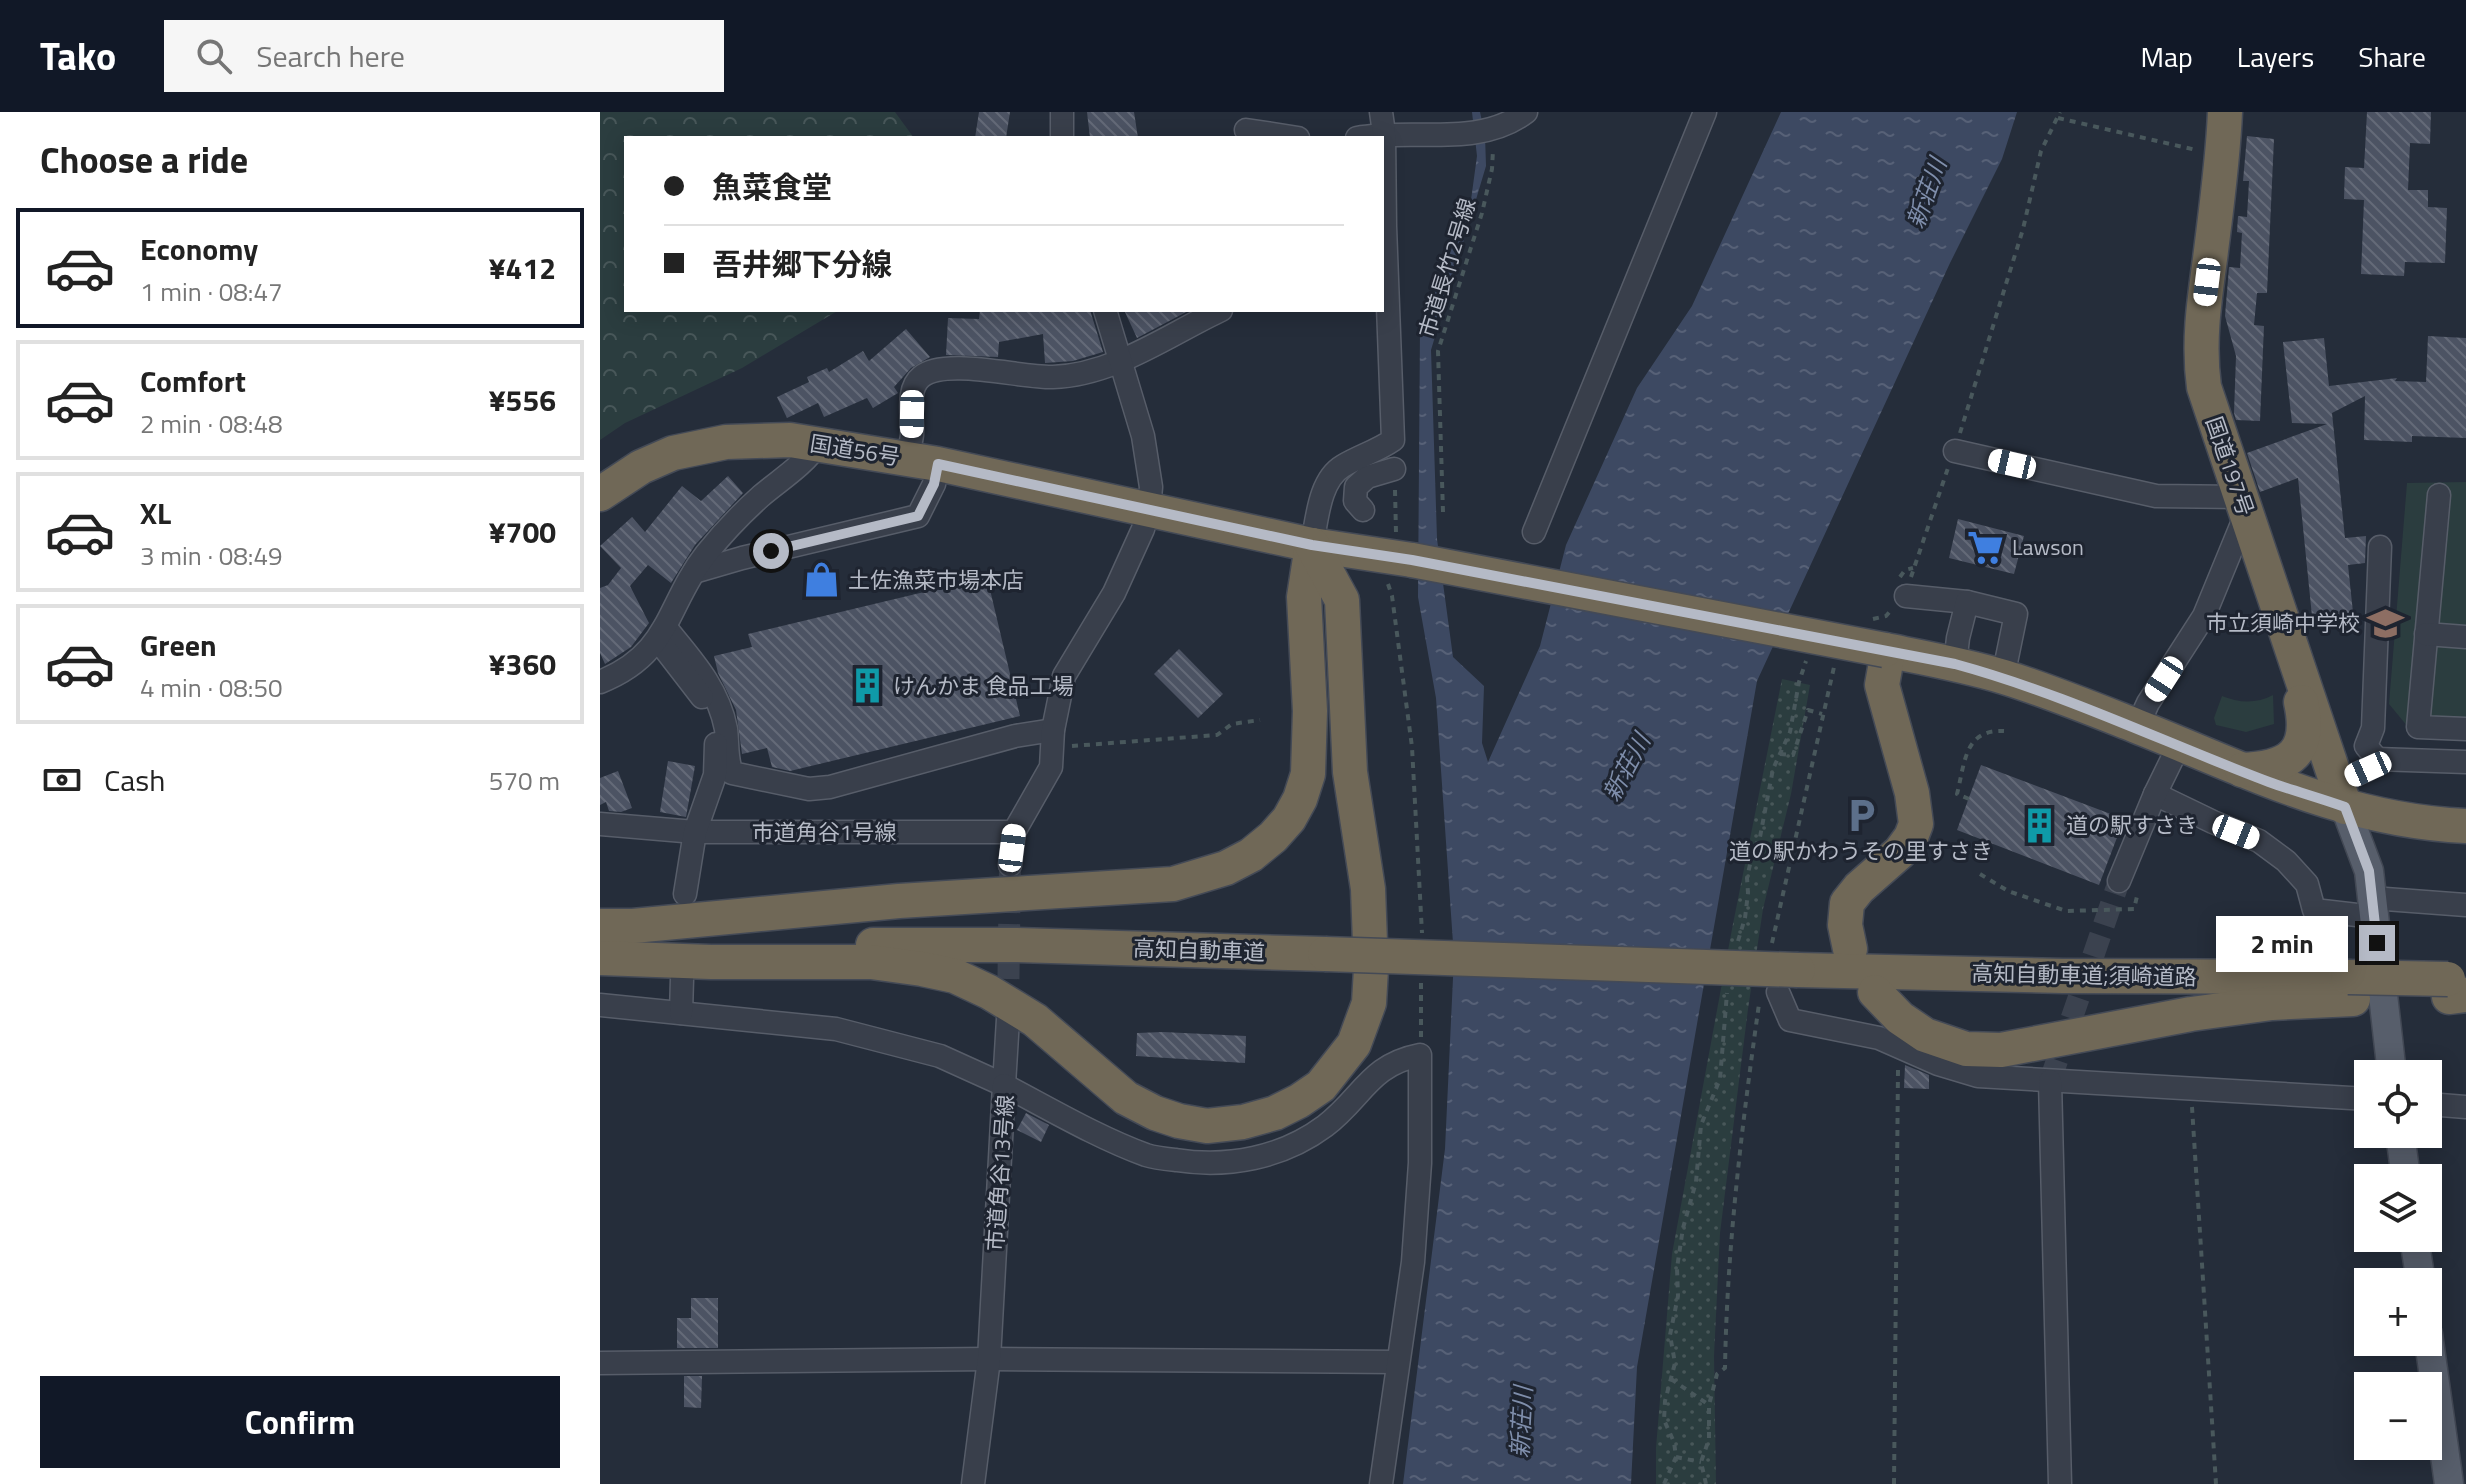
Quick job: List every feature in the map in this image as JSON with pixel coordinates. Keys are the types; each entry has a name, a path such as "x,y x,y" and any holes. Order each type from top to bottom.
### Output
{"highway":[{"name":"国道197号","path":"2225,112 2223,156 2203,313 2201,364 2210,407 2341,795"},
{"name":"国道56号","path":"600,494 641,467 673,453 726,442 790,440 922,461 1312,545 1399,571 1955,664 2003,677 2241,770 2341,795 2400,821 2466,826"},
{"path":"600,926 899,901 1173,884 1226,868 1251,855 1289,819 1308,774 1310,711 1304,597 1312,545"},
{"path":"600,958 871,962 955,976 1035,1020 1126,1098 1155,1113 1207,1126 1243,1122 1275,1113 1299,1101 1321,1086 1354,1044 1369,1003 1371,969 1368,889 1350,772 1342,600 1312,545"},
{"path":"2241,770 2264,769 2286,763 2293,758 2301,740 2303,713 2290,650"},
{"path":"1850,949 1845,925 1847,903 1859,888 1900,852 1916,824 1912,793 1882,685 1887,651"},
{"name":"高知自動車道","path":"600,942 1017,945 1325,954 1779,985"},
{"name":"高知自動車道;須崎道路","path":"1779,985 2063,976 2350,988"},
{"path":"1875,992 1900,1018 1925,1035 1966,1049 2001,1050 2350,988 2457,987"}],"main road":[{"path":"2341,795 2369,871 2390,1060"},
{"path":"2431,1356 2449,1484"}],"street":[{"path":"1062,112 1062,136"},
{"path":"1360,136 1383,123 1469,133 1492,130 1526,112"},
{"path":"1534,532 1705,112"},
{"path":"1246,130 1285,136"},
{"path":"1312,545 1323,494 1330,478 1344,466 1393,440 1384,248"},
{"path":"1010,865 1014,832 1051,767 1064,676 1114,593 1149,509 1151,487 1143,436 1106,312"},
{"path":"694,572 918,516 934,484 912,438 913,390 916,381 935,369 1052,377 1084,373 1121,361 1217,312"},
{"path":"600,682 637,662 662,634 705,555 759,498 806,461 819,443"},
{"path":"1955,451 2156,496 2243,505 2204,616 2148,703 2137,727"},
{"path":"1363,510 1355,501 1356,487 1367,477 1394,469"},
{"path":"2439,495 2418,727 2466,729"},
{"path":"2380,547 2373,728 2366,746 2377,759 2466,762"},
{"path":"1906,596 1967,602 2016,614 2003,677"},
{"path":"1955,664 1967,602"},
{"path":"662,634 709,680 726,730 728,763 732,773 809,789 830,787 1015,736 1053,739"},
{"path":"662,634 711,711 717,736 715,775 695,832 685,894"},
{"path":"2426,634 2466,637"},
{"path":"2119,881 2179,745"},
{"path":"2341,795 2377,759"},
{"path":"2155,794 2259,841 2286,861 2307,884 2314,910 2466,905"},
{"name":"市道角谷1号線","path":"600,824 695,832 1014,832"},
{"path":"681,1013 682,979"},
{"path":"1779,985 1790,1020 1879,1038 1938,1064 1978,1076 2354,1098"},
{"path":"600,1005 836,1029 940,1056 1004,1085 1008,1019"},
{"path":"1381,1484 1413,1262 1420,1163 1420,1055"},
{"name":"市道角谷13号線","path":"973,1484 989,1359 1004,1085 1148,1156 1233,1163 1271,1154 1309,1138 1340,1115 1378,1071 1401,1059 1420,1055"},
{"path":"2050,1081 2060,1484"},
{"path":"2442,1105 2466,1107"},
{"path":"600,1363 989,1359 1398,1362"}],"path":[{"path":"1906,596 1955,451 2023,229 2041,151 2059,115 2223,156"},
{"name":"市道長竹2号線","path":"1443,512 1438,351 1482,213 1492,169 1492,130"},
{"path":"1399,571 1392,596 1412,747 1422,937"},
{"path":"1771,949 1836,661"},
{"path":"1736,951 1745,918 1747,878 1753,851 1760,837 1766,797 1790,732 1799,682"},
{"path":"1780,754 1793,755 1808,710 1822,714"},
{"path":"1053,739 1217,735 1232,724 1260,720"},
{"path":"1969,799 1957,794 1970,744 1991,731 2004,731"},
{"path":"1980,874 2008,891 2066,911 2134,909 2137,898"},
{"path":"1420,1055 1421,981"},
{"path":"1706,1484 1701,1462 1709,1439 1709,1405 1717,1374 1725,1368 1726,1304 1735,1188 1759,1002 1779,985"},
{"path":"1664,1484 1676,1457 1674,1442 1664,1420 1665,1401 1675,1363 1670,1335 1678,1296 1677,1268 1683,1228 1696,1182 1701,1125 1720,1079 1727,991"},
{"path":"1894,1484 1898,1047"},
{"path":"2191,1090 2216,1484"},
{"path":"1671,1379 1709,1405"},
{"path":"1676,1457 1701,1462"}],"green space":[{"path":"600,112 895,112 913,136 624,136 624,312 836,312 742,368 625,423 600,440"},
{"path":"2466,482 2466,741 2418,739 2389,704 2407,483"},
{"path":"1782,679 1810,685 1791,794 1763,909 1720,1233 1714,1356 1716,1484 1656,1484 1656,1448 1672,1254"},
{"path":"2273,695 2274,724 2246,732 2216,725 2214,718 2222,696 2248,702"}],"water":[{"name":"新荘川","path":"1472,112 1480,112 1486,166 1431,350 1437,539 1453,657 1484,686 1482,743 1488,762 1540,646 1566,545 1637,388 1692,306 1781,112 2017,112 2002,159 1950,263 1757,681 1637,1367 1631,1484 1403,1484 1445,1149 1454,957 1436,698 1418,597 1420,329 1471,200 1477,156"}],"building":[{"path":"979,112 1010,112 1006,136 975,136"},
{"path":"1087,112 1134,112 1138,136 1090,136"},
{"path":"2367,112 2431,112 2430,144 2410,143 2408,190 2428,190 2428,207 2447,208 2445,263 2405,262 2404,276 2361,274 2364,200 2344,199 2345,167 2364,168"},
{"path":"2247,136 2274,139 2267,293 2257,293 2254,325 2264,326 2260,421 2236,420 2236,356 2225,316 2229,267 2240,268 2242,233 2237,232 2238,216 2247,217 2249,181 2243,181"},
{"path":"980,312 1091,312 1103,352 1073,361 1045,363 1043,334 999,342 998,357 946,355 948,318 979,319"},
{"path":"1125,312 1186,312 1137,338"},
{"path":"906,329 930,357 911,368 894,387 898,393 873,408 867,398 824,417 818,403 787,418 777,397 809,382 807,377 827,368 829,372 863,351 869,361"},
{"path":"2428,336 2466,338 2466,438 2412,436 2412,442 2364,440 2365,396 2332,413 2345,538 2366,536 2365,563 2348,565 2354,622 2313,626 2298,478 2260,492 2247,453 2327,424 2292,423 2283,342 2324,338 2329,386 2397,378 2395,381 2426,382"},
{"path":"728,476 743,493 695,545 671,583 648,565 630,586 649,623 631,647 605,664 600,653 600,588 608,585 621,568 600,546 632,517 645,532 682,486 701,501"},
{"name":"Lawson","path":"1958,519 2024,536 2014,574 1949,558"},
{"name":"けんかま 食品工場","path":"987,577 1020,716 790,771 772,767 767,748 742,754 736,710 718,673 714,656 752,647 748,634"},
{"path":"1179,649 1223,694 1198,718 1154,674"},
{"path":"668,761 695,766 686,817 660,812"},
{"name":"道の駅すさき","path":"1981,765 2124,819 2099,885 1957,830"},
{"path":"618,771 632,808 621,812 609,811 606,802 600,805 600,778"},
{"path":"1137,1033 1246,1036 1245,1063 1136,1056"},
{"path":"1905,1065 1929,1075 1929,1089 1904,1088"},
{"path":"1026,1113 1049,1125 1041,1142 1017,1130"},
{"path":"691,1298 718,1298 718,1348 677,1348 677,1318 691,1318"},
{"path":"684,1376 702,1376 701,1408 684,1407"}],"tunnel":[{"path":"1008,1012 1010,865"},
{"path":"2050,1081 2119,881"}],"place":[{"name":"Lawson","path":"1986,547"},
{"name":"土佐漁菜市場本店","path":"822,580"},
{"name":"市立須崎中学校","path":"2386,623"},
{"name":"けんかま 食品工場","path":"867,686"},
{"name":"道の駅かわうその里すさき","path":"1861,815"},
{"name":"道の駅すさき","path":"2040,825"}],"route":[{"path":"771,551 918,516 934,484 938,464 1312,545 1412,560 1955,664 2020,682 2269,782 2345,807 2369,871 2377,943"}]}
